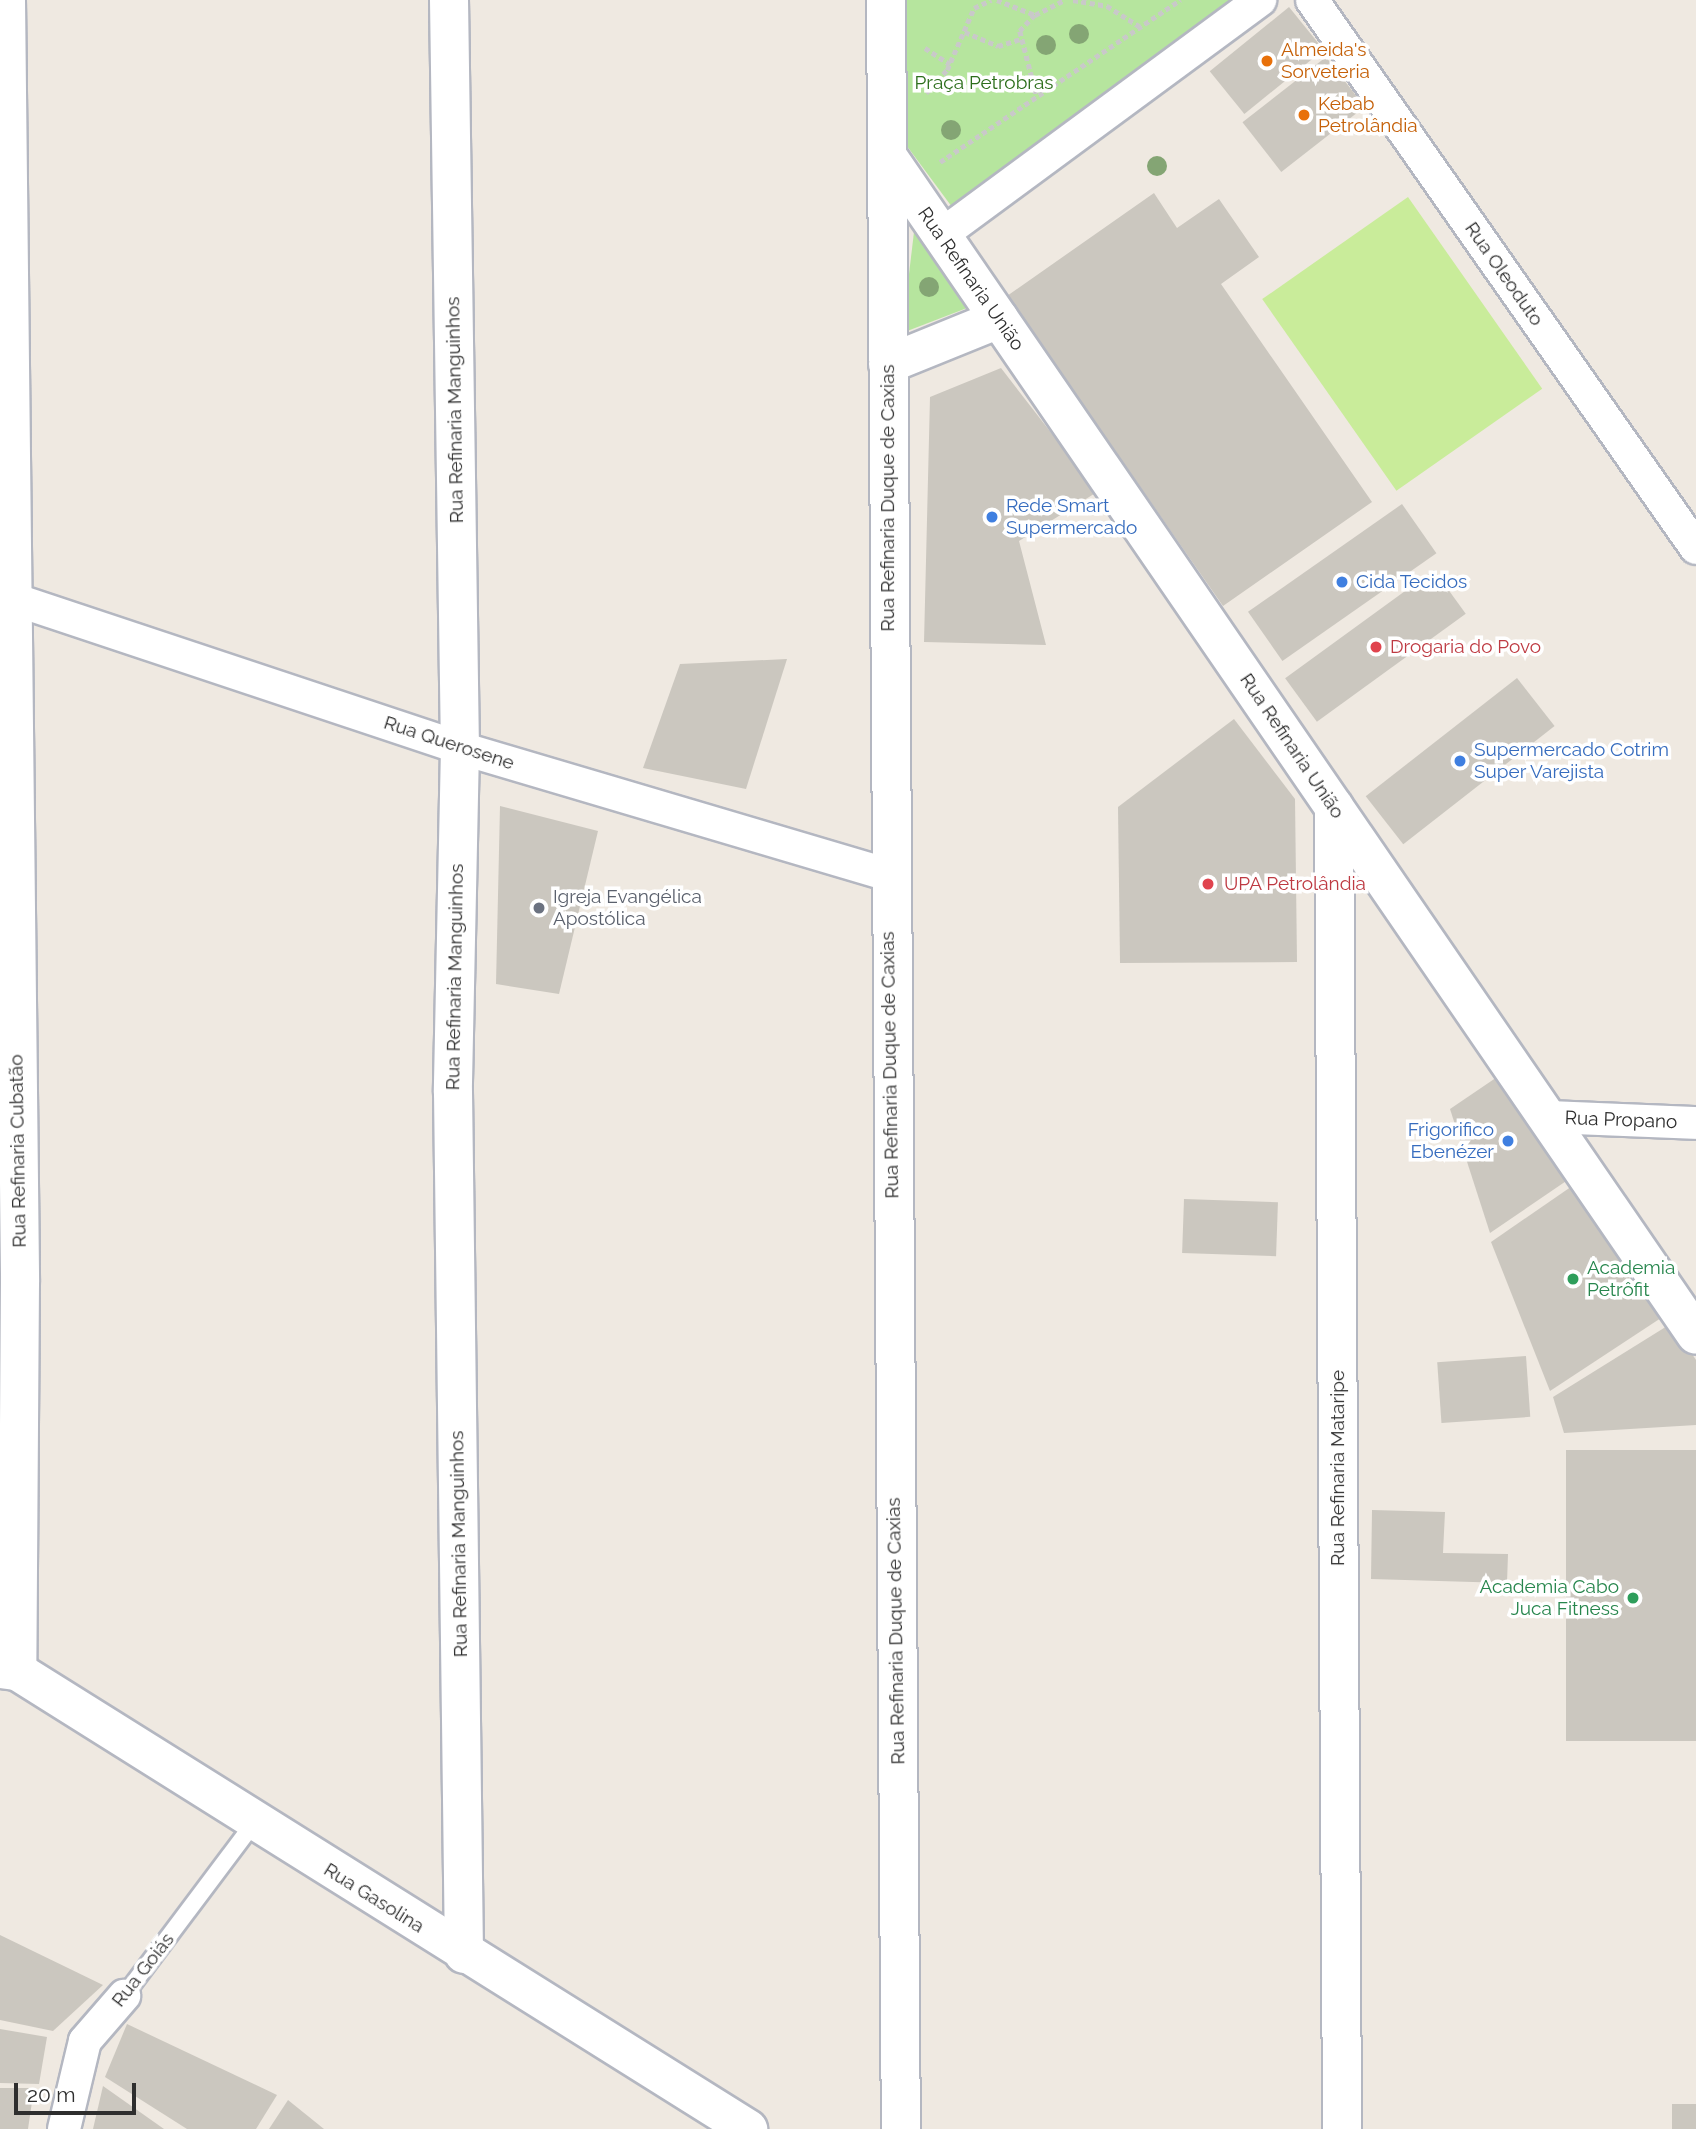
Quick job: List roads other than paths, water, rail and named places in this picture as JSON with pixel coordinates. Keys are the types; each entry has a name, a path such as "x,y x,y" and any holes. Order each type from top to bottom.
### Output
{"street":[{"name":"Rua Refinaria Cubatão","path":"6,0 13,599 9,1670"},
{"name":"Rua Refinaria Manguinhos","path":"449,0 460,748 453,1092 464,1954"},
{"name":"Rua Refinaria Duque de Caxias","path":"886,0 888,875 901,2129"},
{"path":"940,236 1260,0"},
{"name":"Rua Oleoduto","path":"1312,0 1696,548"},
{"name":"Rua Refinaria União","path":"888,157 1696,1335"},
{"path":"888,364 999,319"},
{"name":"Rua Querosene","path":"13,599 460,748 888,875"},
{"name":"Rua Refinaria Mataripe","path":"1334,807 1342,2129"},
{"name":"Rua Propano","path":"1546,1117 1696,1123"},
{"name":"Rua Gasolina","path":"9,1670 748,2129"},
{"name":"Rua Goiás","path":"64,2129 85,2041 124,1996"}],"lane":[{"name":"Rua Goiás","path":"124,1996 254,1824"}],"place":[{"name":"Almeida's Sorveteria","path":"1267,61"},
{"name":"Kebab Petrolândia","path":"1304,115"},
{"name":"Rede Smart Supermercado","path":"992,517"},
{"name":"Cida Tecidos","path":"1342,582"},
{"name":"Drogaria do Povo","path":"1376,647"},
{"name":"Supermercado Cotrim Super Varejista","path":"1460,761"},
{"name":"UPA Petrolândia","path":"1208,884"},
{"name":"Igreja Evangélica Apostólica","path":"539,908"},
{"name":"Frigorifico Ebenézer","path":"1508,1141"},
{"name":"Academia Petrôfit","path":"1573,1279"},
{"name":"Academia Cabo Juca Fitness","path":"1633,1598"}],"park label":[{"name":"Praça Petrobras","path":"984,83"}]}
